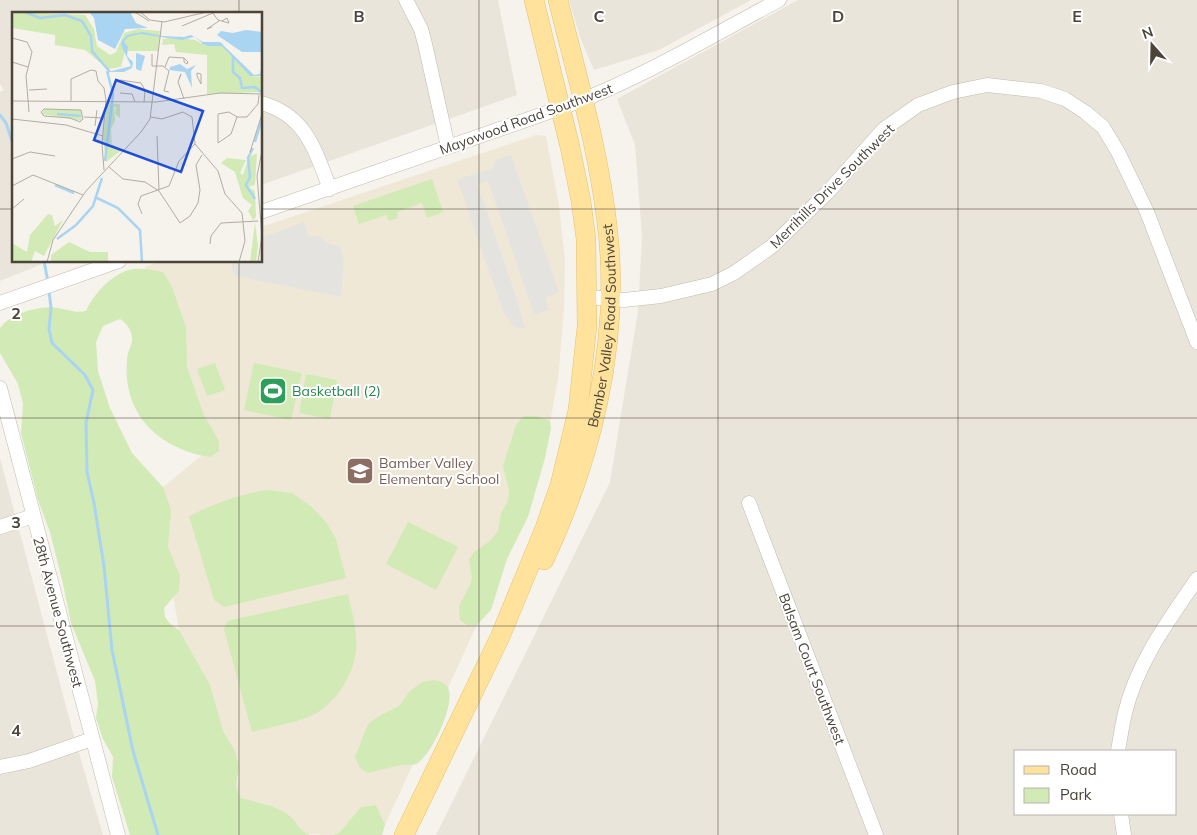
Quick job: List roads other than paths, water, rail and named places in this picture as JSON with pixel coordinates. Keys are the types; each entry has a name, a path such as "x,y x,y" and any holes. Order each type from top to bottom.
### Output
{"main road":[{"name":"Bamber Valley Road Southwest","path":"404,835 500,637 545,528 560,485 578,410 587,326 586,239 581,201 534,0"},
{"name":"Bamber Valley Road Southwest","path":"500,637 542,566 564,516 586,454 602,381 610,298 608,235 603,192 583,100 558,0"}],"street":[{"path":"406,0 421,30 425,44 448,147"},
{"name":"Mayowood Road Southwest","path":"262,212 583,100 651,70 779,0"},
{"name":"Merrihills Drive Southwest","path":"588,297 641,300 712,284 734,274 770,248 820,200 884,129 918,105 953,92 987,85 1041,91 1065,98 1103,127 1118,152 1147,212 1197,342"},
{"path":"262,103 287,114 305,131 316,151 330,189"},
{"path":"0,303 116,262"},
{"name":"28th Avenue Southwest","path":"0,388 118,835"},
{"name":"Balsam Court Southwest","path":"749,503 876,835"},
{"path":"0,527 33,516"},
{"path":"1118,750 1125,713 1138,674 1158,635 1197,579"},
{"path":"0,767 29,762 92,739"},
{"path":"1121,815 1124,835"}],"waterway":[{"path":"0,115 6,123 12,141"},
{"path":"44,262 48,282"},
{"path":"49,291 51,308 49,329 52,343 85,375 93,390 86,423 87,472 104,566 112,650 133,751 158,835"}],"place":[{"name":"Basketball (2)","path":"273,391"},
{"name":"Bamber Valley Elementary School","path":"360,471"}]}
